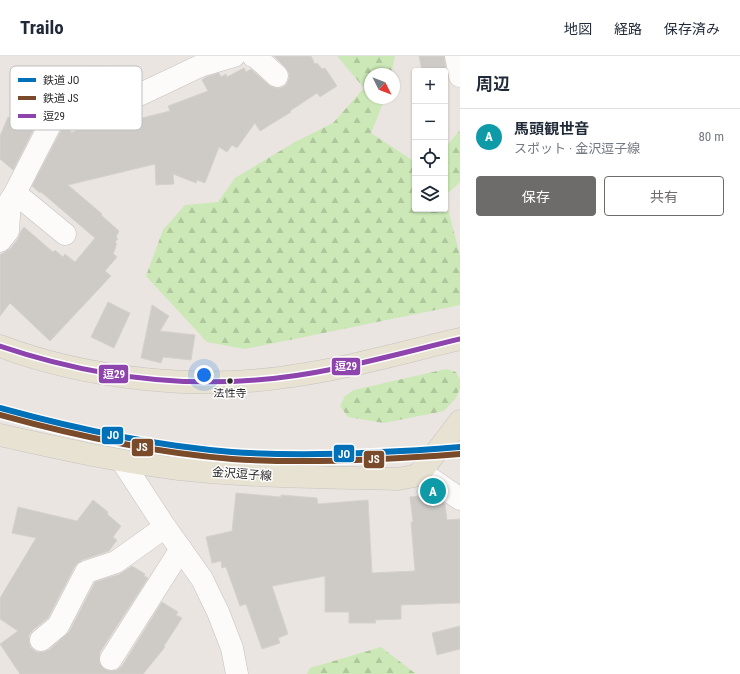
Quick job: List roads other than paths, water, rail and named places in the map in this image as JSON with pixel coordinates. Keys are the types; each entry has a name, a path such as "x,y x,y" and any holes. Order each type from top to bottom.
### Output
{"main road":[{"path":"0,346 42,359 113,374 189,382 224,382 291,376 325,370 460,339"},
{"path":"421,472 460,421"},
{"name":"金沢逗子線","path":"0,435 122,460 178,469 246,475 398,479 414,476 421,472"}],"street":[{"path":"142,94 200,66 234,56"},
{"path":"253,56 277,76"},
{"path":"456,56 460,76"},
{"path":"0,241 8,231 10,202 47,130"},
{"path":"15,192 65,234"},
{"path":"122,460 165,527 202,579 218,612 232,648 237,674"},
{"path":"421,472 460,499"},
{"path":"41,640 58,626 86,572 116,562 165,527"},
{"path":"111,659 181,549"}],"rail line":[{"name":"JO","path":"0,408 115,436 173,446 232,452 346,454 460,447"},
{"name":"JS","path":"0,415 115,443 174,453 232,459 346,461 460,454"}],"place":[{"name":"法性寺","path":"230,381"},
{"name":"馬頭観世音","path":"433,491"}]}
